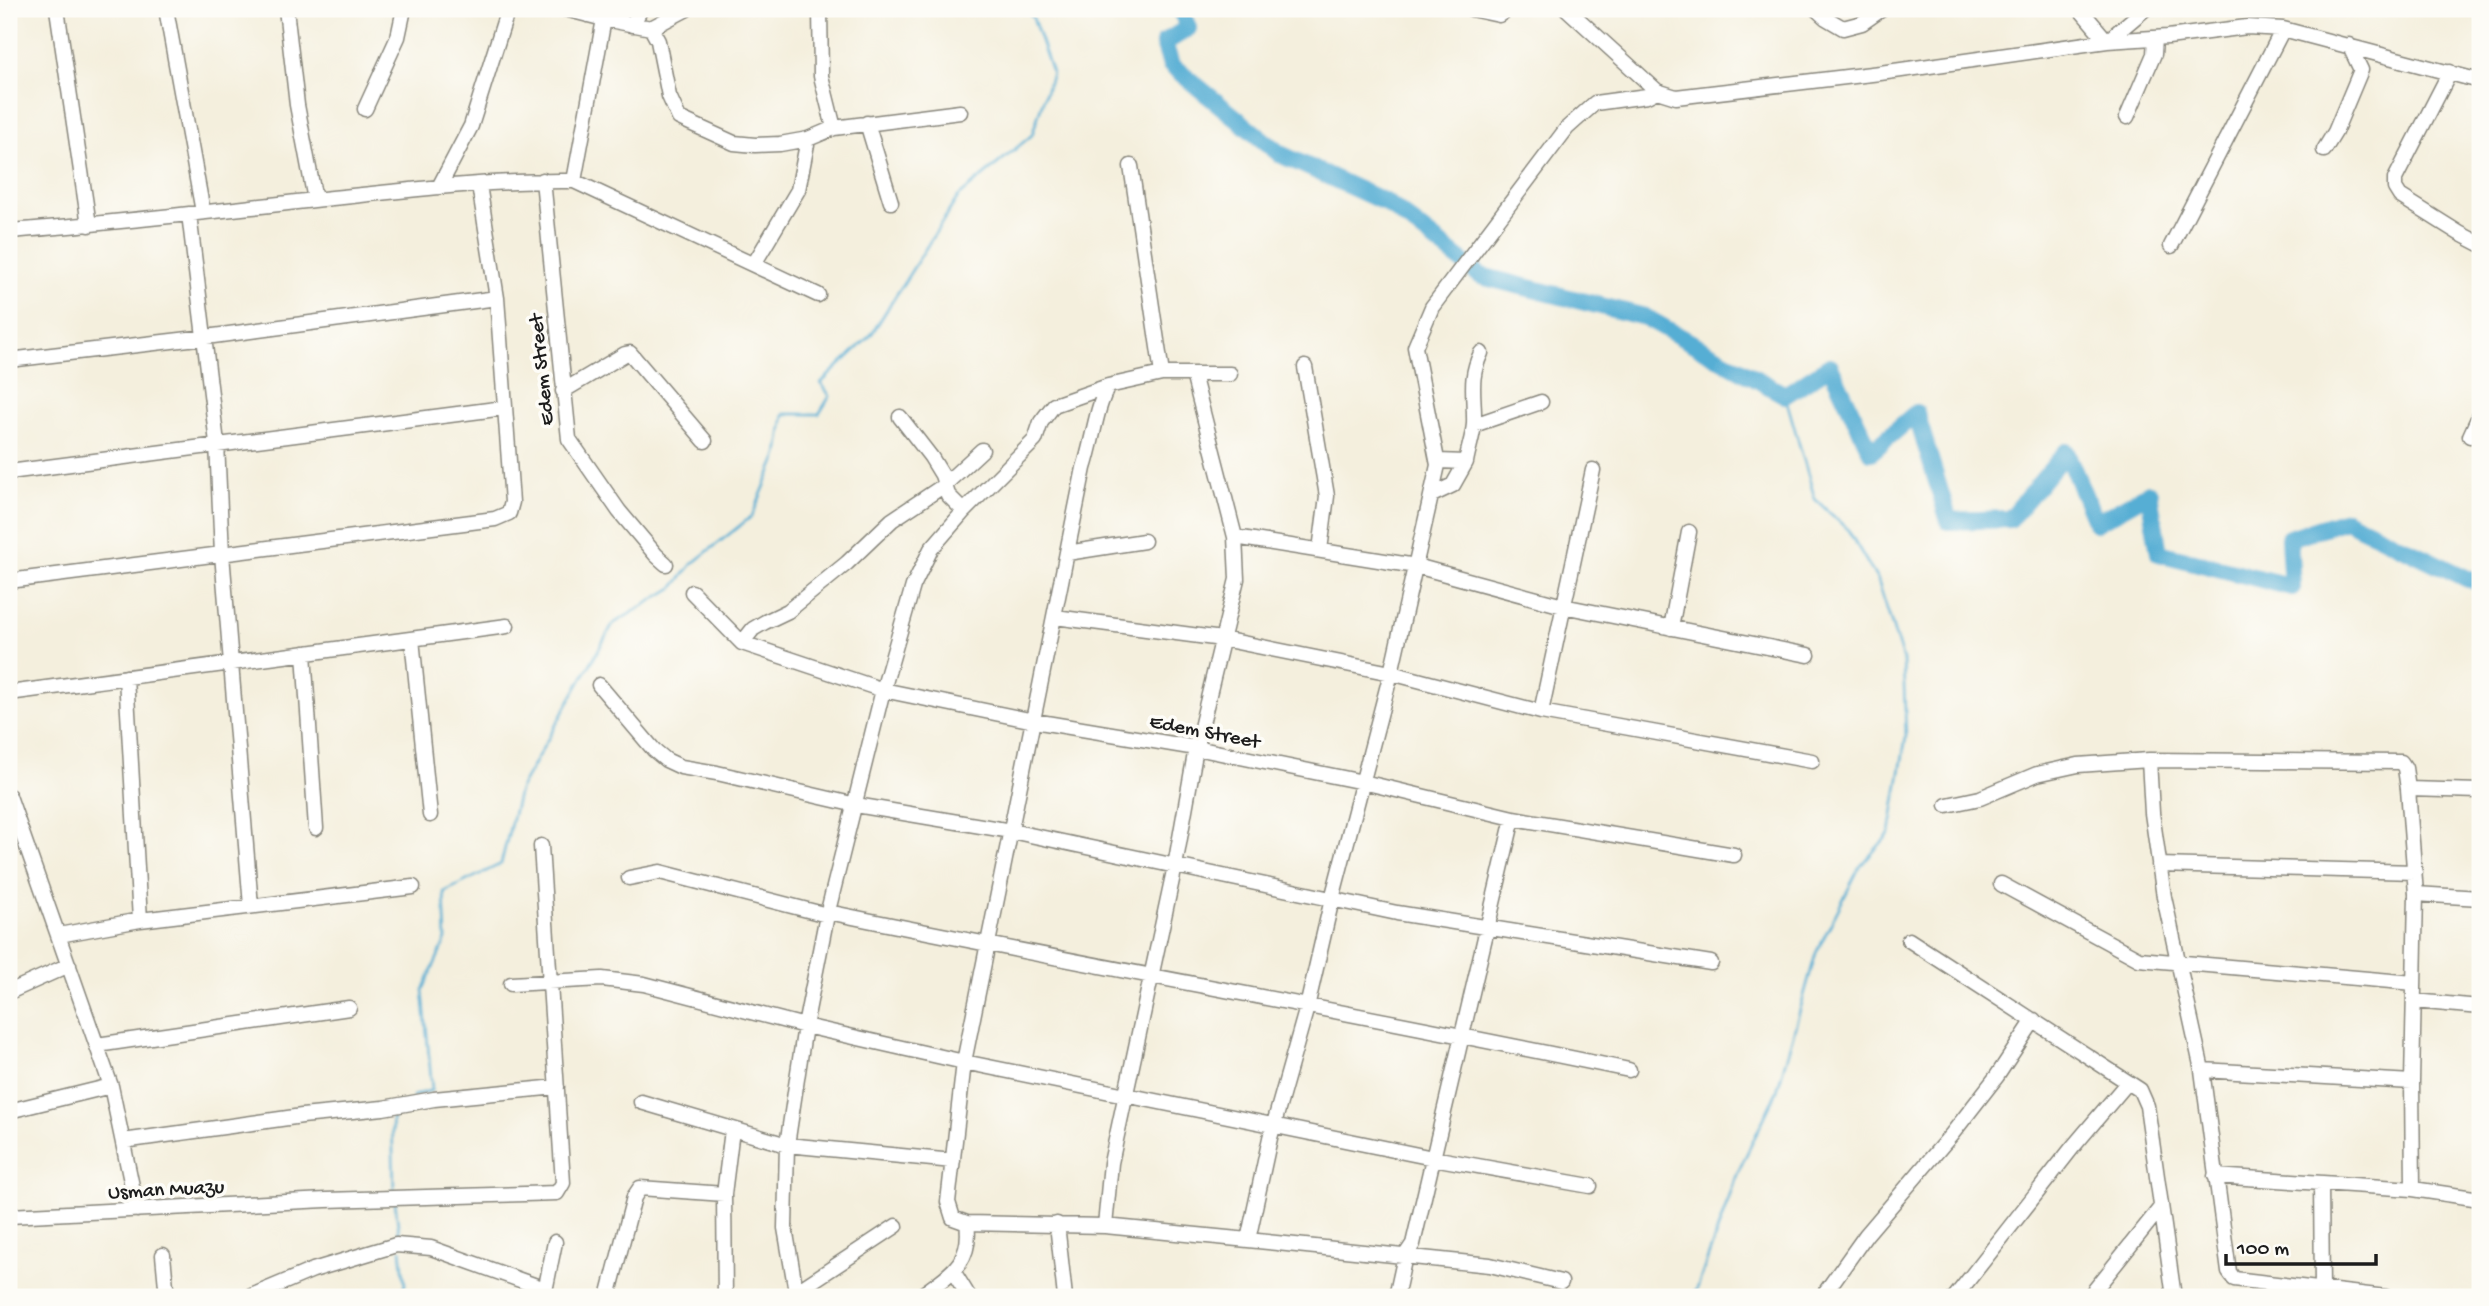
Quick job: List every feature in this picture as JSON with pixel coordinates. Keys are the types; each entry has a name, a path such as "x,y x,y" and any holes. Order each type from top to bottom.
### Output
{"street":[{"path":"57,9 89,225"},
{"path":"166,9 196,213 217,443 222,554 251,906"},
{"path":"286,9 297,105 315,200"},
{"path":"365,109 398,37 404,9"},
{"path":"439,187 471,125 508,9"},
{"path":"565,9 651,27 687,9"},
{"path":"632,25 642,9"},
{"path":"820,9 821,76 834,128"},
{"path":"1471,9 1499,15 1508,9"},
{"path":"1567,9 1657,91 1676,97 2107,41 2247,27 2283,29 2480,80"},
{"path":"1816,9 1843,28 1862,23 1882,9"},
{"path":"2080,9 2107,41"},
{"path":"2107,41 2145,9"},
{"path":"574,181 604,19"},
{"path":"651,27 657,41 669,96 679,118 734,143 755,145 808,139 834,128 960,112"},
{"path":"2171,246 2283,29"},
{"path":"2127,117 2154,54 2155,38"},
{"path":"2324,149 2335,132 2361,70 2349,46"},
{"path":"2450,72 2395,179 2395,188 2400,195 2480,244"},
{"path":"1248,1240 1273,1125 1307,1007 1391,673 1432,495 1437,461 1415,348 1432,307 1567,128 1595,103 1647,96 1657,91"},
{"path":"867,123 891,202"},
{"path":"754,264 798,190 808,139"},
{"path":"1131,166 1162,374"},
{"path":"9,231 89,225 439,187 543,180 574,181 818,295"},
{"name":"Edem Street","path":"543,180 569,439 619,511 666,564"},
{"path":"9,581 506,516 512,502 497,298 479,185"},
{"path":"9,360 206,338 497,298"},
{"path":"563,391 630,353 705,440"},
{"path":"1432,495 1453,485 1466,462 1474,425 1474,369 1481,354"},
{"path":"1305,367 1327,496 1320,550"},
{"path":"896,1226 797,1295 785,1228 787,1145 805,1026 827,914 883,690 913,586 931,549 964,511 1035,440 1041,422 1054,405 1108,386 1162,374 1230,374"},
{"path":"1105,1226 1111,1163 1175,866 1196,748 1237,579 1234,537 1193,374"},
{"path":"1108,386 1101,400 1084,468 964,1062 948,1202 953,1218 967,1223 1105,1226 1405,1256 1506,1268 1560,1283"},
{"path":"1474,425 1541,402"},
{"path":"9,472 504,408"},
{"path":"2470,436 2480,414"},
{"path":"900,417 931,457 942,475 943,486 948,495 964,511"},
{"path":"742,643 753,629 797,605 892,520 943,486 982,450"},
{"path":"1437,461 1466,462"},
{"path":"1541,712 1593,470"},
{"path":"1671,628 1689,532"},
{"path":"1234,537 1416,566 1563,606 1808,655"},
{"path":"1067,554 1144,541"},
{"name":"Edem Street","path":"692,593 742,643 883,690 1034,721 1196,748 1363,782 1513,818 1734,855"},
{"path":"1055,617 1222,639 1391,673 1541,712 1812,761"},
{"path":"9,693 508,626"},
{"path":"412,639 430,815"},
{"path":"304,653 316,828"},
{"path":"126,677 140,920"},
{"path":"599,685 654,750 666,760 681,766 856,805 1011,831 1397,912 1711,963"},
{"path":"2149,760 2159,865 2202,1070 2229,1272 2234,1279 2386,1297"},
{"path":"1947,806 1980,799 2037,774 2078,765 2149,760 2401,762 2405,768 2408,789 2416,894 2413,1189"},
{"path":"2408,789 2480,791"},
{"path":"9,796 111,1086 137,1210"},
{"path":"1396,1297 1405,1256 1413,1244 1513,818"},
{"path":"123,1142 302,1116 557,1087 541,846"},
{"path":"2159,865 2415,872"},
{"path":"629,878 660,872 827,914 1462,1035 1629,1070"},
{"path":"2001,884 2139,959 2414,984"},
{"path":"59,935 140,920 413,887"},
{"path":"2416,894 2480,898"},
{"path":"1909,940 2140,1090 2145,1098 2174,1297"},
{"path":"9,992 69,965"},
{"path":"511,984 602,979 644,984 805,1026 964,1062 1433,1158 1590,1186"},
{"path":"2414,1001 2480,1007"},
{"path":"97,1045 349,1008"},
{"path":"1822,1297 1866,1235 1952,1134 1997,1076 2034,1020"},
{"path":"2202,1070 2412,1082"},
{"path":"1955,1297 2072,1148 2128,1082"},
{"path":"9,1111 111,1086"},
{"name":"Usman Muazu","path":"9,1216 326,1200 557,1193 563,1183 557,1087"},
{"path":"641,1102 787,1145 953,1161"},
{"path":"725,1297 724,1194 732,1130"},
{"path":"2215,1176 2413,1189 2480,1199"},
{"path":"2321,1183 2322,1290"},
{"path":"608,1297 634,1196 640,1188 724,1194"},
{"path":"2089,1297 2161,1207"},
{"path":"919,1297 953,1271 968,1250 967,1223"},
{"path":"1057,1224 1065,1297"},
{"path":"249,1297 313,1270 396,1245 431,1248 545,1293 555,1242"},
{"path":"163,1255 167,1297"},
{"path":"953,1271 969,1297"}],"waterway":[{"path":"413,1096 432,1090 423,990 446,939 444,892 501,864 519,790 613,624 674,587 693,563 752,516 778,455 784,414 819,414 830,396 821,383 871,335 958,197 1032,135 1052,73 1033,18 1025,9"},
{"path":"1181,9 1188,28 1164,43 1171,65 1280,154 1387,203 1481,276 1645,317 1785,395 1830,366 1871,452 1916,413 1949,521 2010,519 2066,452 2096,523 2149,493 2159,553 2292,587 2289,538 2346,520 2468,579 2480,580"},
{"path":"1694,1297 1738,1172 1777,1091 1816,953 1859,868 1890,833 1906,736 1903,660 1878,581 1848,530 1815,499 1785,395"},
{"path":"392,1111 394,1192"},
{"path":"395,1202 400,1240"},
{"path":"398,1297 405,1285 401,1250"}]}
